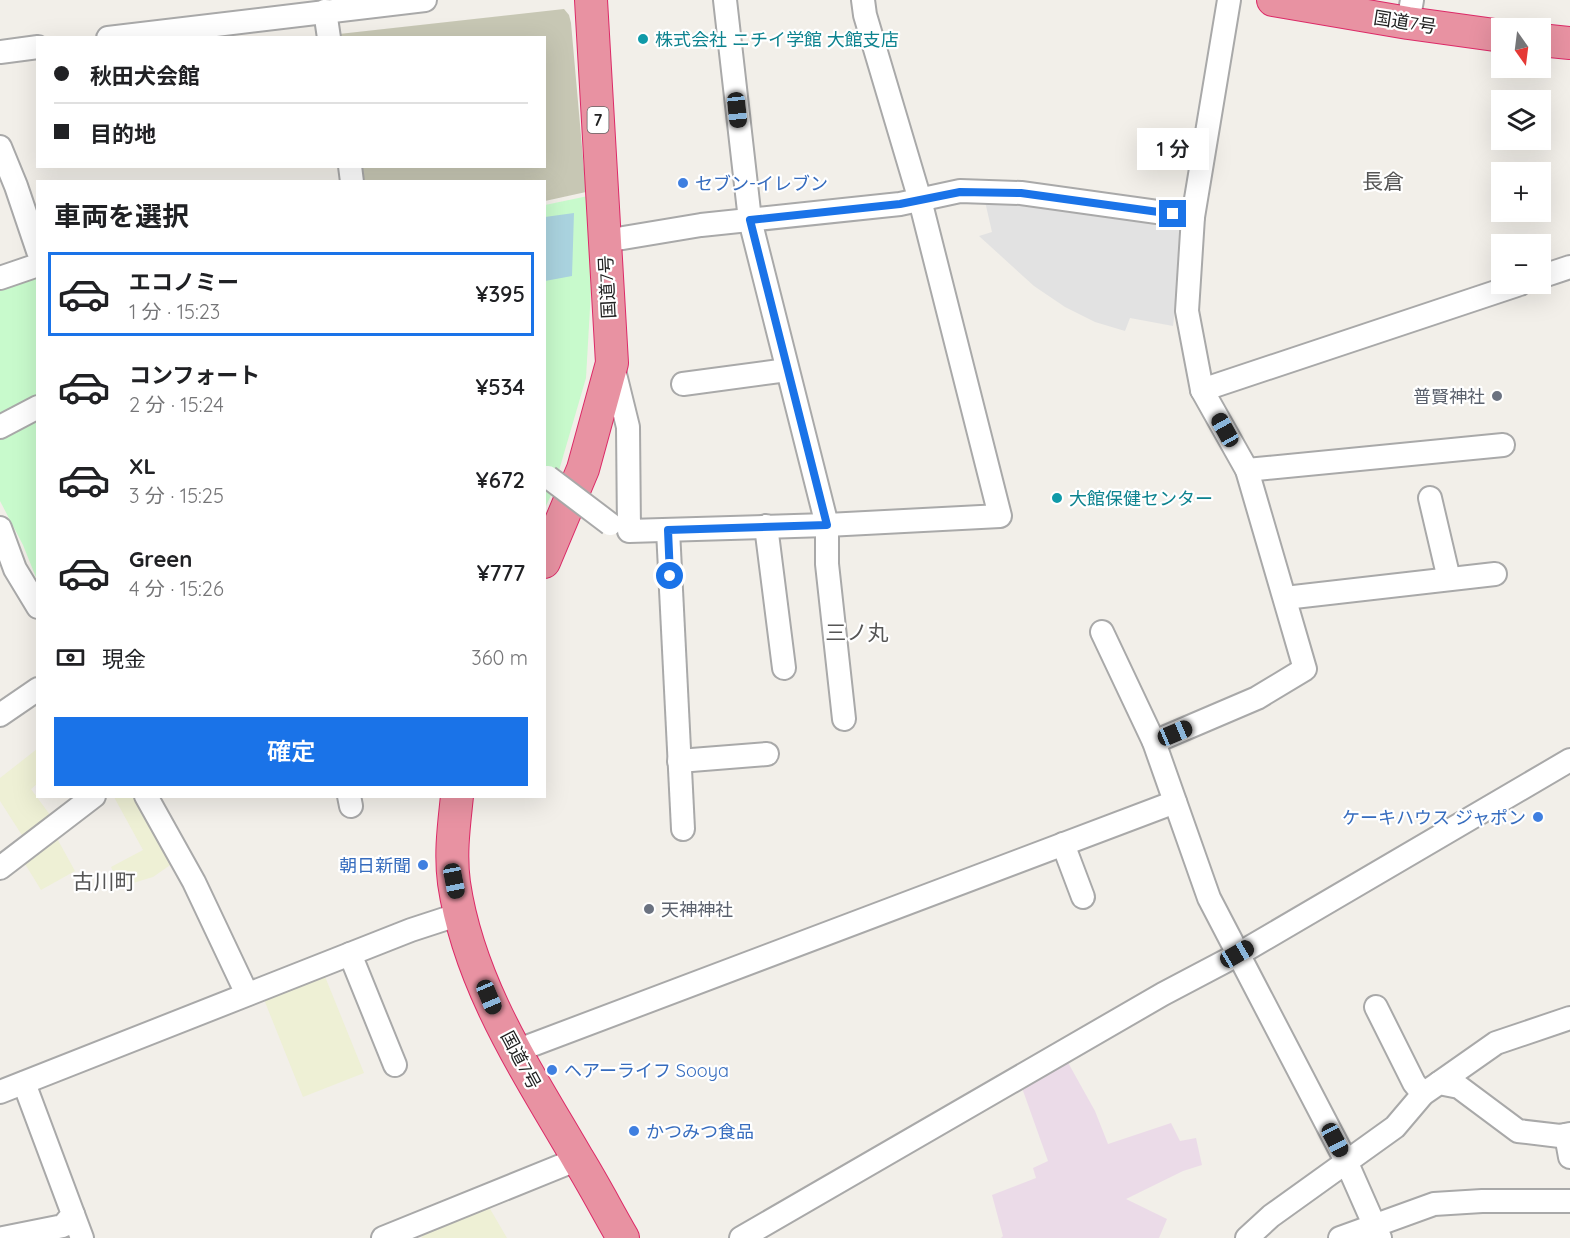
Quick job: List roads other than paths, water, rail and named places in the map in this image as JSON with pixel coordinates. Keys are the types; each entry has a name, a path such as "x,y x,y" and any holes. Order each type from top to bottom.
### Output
{"highway":[{"name":"国道7号","path":"546,557 583,469 612,363 591,0"},
{"name":"国道7号","path":"1273,0 1410,12 1491,33"},
{"path":"1551,41 1570,43"},
{"name":"国道7号","path":"457,798 452,841 454,881 460,914 480,975 498,1018 540,1096 579,1159 623,1238"}],"street":[{"path":"124,36 424,0"},
{"path":"725,0 750,220 827,525 827,564 844,719"},
{"path":"548,477 619,527 668,530 1000,516 920,200 863,0"},
{"path":"1154,742 1257,698 1305,669 1247,470 1202,390 1187,311 1193,217 1229,0"},
{"path":"325,11 329,36"},
{"path":"0,52 36,47"},
{"path":"0,147 36,245"},
{"path":"605,241 701,225 900,204 960,192 1021,193 1193,217"},
{"path":"0,278 36,266"},
{"path":"1551,273 1570,267"},
{"path":"1202,390 1491,294"},
{"path":"612,363 628,427 619,527"},
{"path":"684,384 788,370"},
{"path":"0,427 36,408"},
{"path":"1247,470 1503,445"},
{"path":"1430,498 1449,579"},
{"path":"766,526 784,668"},
{"path":"0,528 15,569 36,604"},
{"path":"668,530 683,829"},
{"path":"1285,598 1495,574"},
{"path":"1102,632 1154,742 1209,898 1346,1161 1377,1231"},
{"path":"0,715 36,690"},
{"path":"679,761 767,754"},
{"path":"741,1238 1570,760"},
{"path":"0,868 91,798"},
{"path":"147,798 194,882 247,994"},
{"path":"516,1051 1175,802"},
{"path":"1063,844 1083,897"},
{"path":"0,1092 411,930 460,914"},
{"path":"350,954 395,1065"},
{"path":"1376,1007 1414,1083 1431,1089 1460,1087 1518,1131 1568,1135 1570,1157"},
{"path":"1247,1238 1270,1216 1395,1127 1431,1089 1496,1043 1570,1018"},
{"path":"24,1083 82,1238"},
{"path":"383,1238 579,1159"},
{"path":"1340,1238 1377,1231 1434,1204 1482,1201 1570,1201"},
{"path":"3,1238 63,1226 73,1214"}],"water":[{"path":"574,213 572,276 546,281 546,217"}],"place":[{"name":"株式会社 ニチイ学館 大館支店","path":"643,39"},
{"name":"セブン-イレブン","path":"683,183"},
{"name":"普賢神社","path":"1497,396"},
{"name":"大館保健センター","path":"1057,498"},
{"name":"ケーキハウス ジャポン","path":"1538,817"},
{"name":"朝日新聞","path":"423,865"},
{"name":"天神神社","path":"649,909"},
{"name":"ヘアーライフ Sooya","path":"552,1070"},
{"name":"かつみつ食品","path":"634,1131"}],"district":[{"name":"長倉","path":"1383,181"},
{"name":"三ノ丸","path":"857,632"},
{"name":"古川町","path":"104,881"}]}
